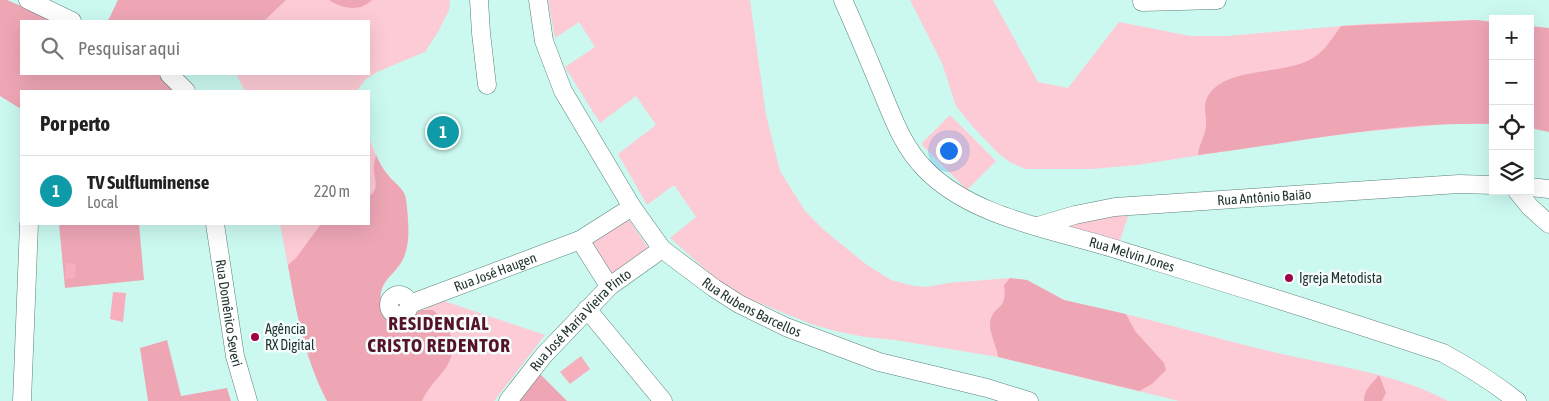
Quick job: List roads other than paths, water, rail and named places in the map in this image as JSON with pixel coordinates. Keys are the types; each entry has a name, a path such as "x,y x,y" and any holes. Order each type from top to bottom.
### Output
{"street":[{"path":"28,0 70,20"},
{"path":"479,0 480,33 487,85"},
{"name":"Rua Rubens Barcellos","path":"538,0 544,41 562,91 632,206 662,249 714,288 739,304 786,327 879,362 987,388 1029,401"},
{"name":"Rua Melvin Jones","path":"843,0 896,126 909,151 945,188 959,197 984,209 1134,254 1443,353 1500,387 1517,401"},
{"path":"1142,2 1217,0"},
{"path":"170,75 185,90"},
{"name":"Rua Antônio Baião","path":"1038,226 1075,214 1115,207 1459,184 1489,185"},
{"path":"1534,187 1549,189"},
{"path":"1520,195 1530,207 1549,224"},
{"name":"Rua José Haugen","path":"410,304 580,240 632,206"},
{"path":"22,401 29,225"},
{"name":"Rua Domênico Severi","path":"215,225 235,356 248,401"},
{"path":"580,240 610,286"},
{"name":"Rua José Maria Vieira Pinto","path":"508,401 544,355 610,286 662,249"},
{"path":"587,309 662,401"}],"place":[{"name":"TV Sulfluminense","path":"443,132"},
{"name":"Igreja Metodista","path":"1289,278"},
{"name":"Agência RX Digital","path":"255,337"}],"district":[{"name":"RESIDENCIAL CRISTO REDENTOR","path":"439,334"}]}
